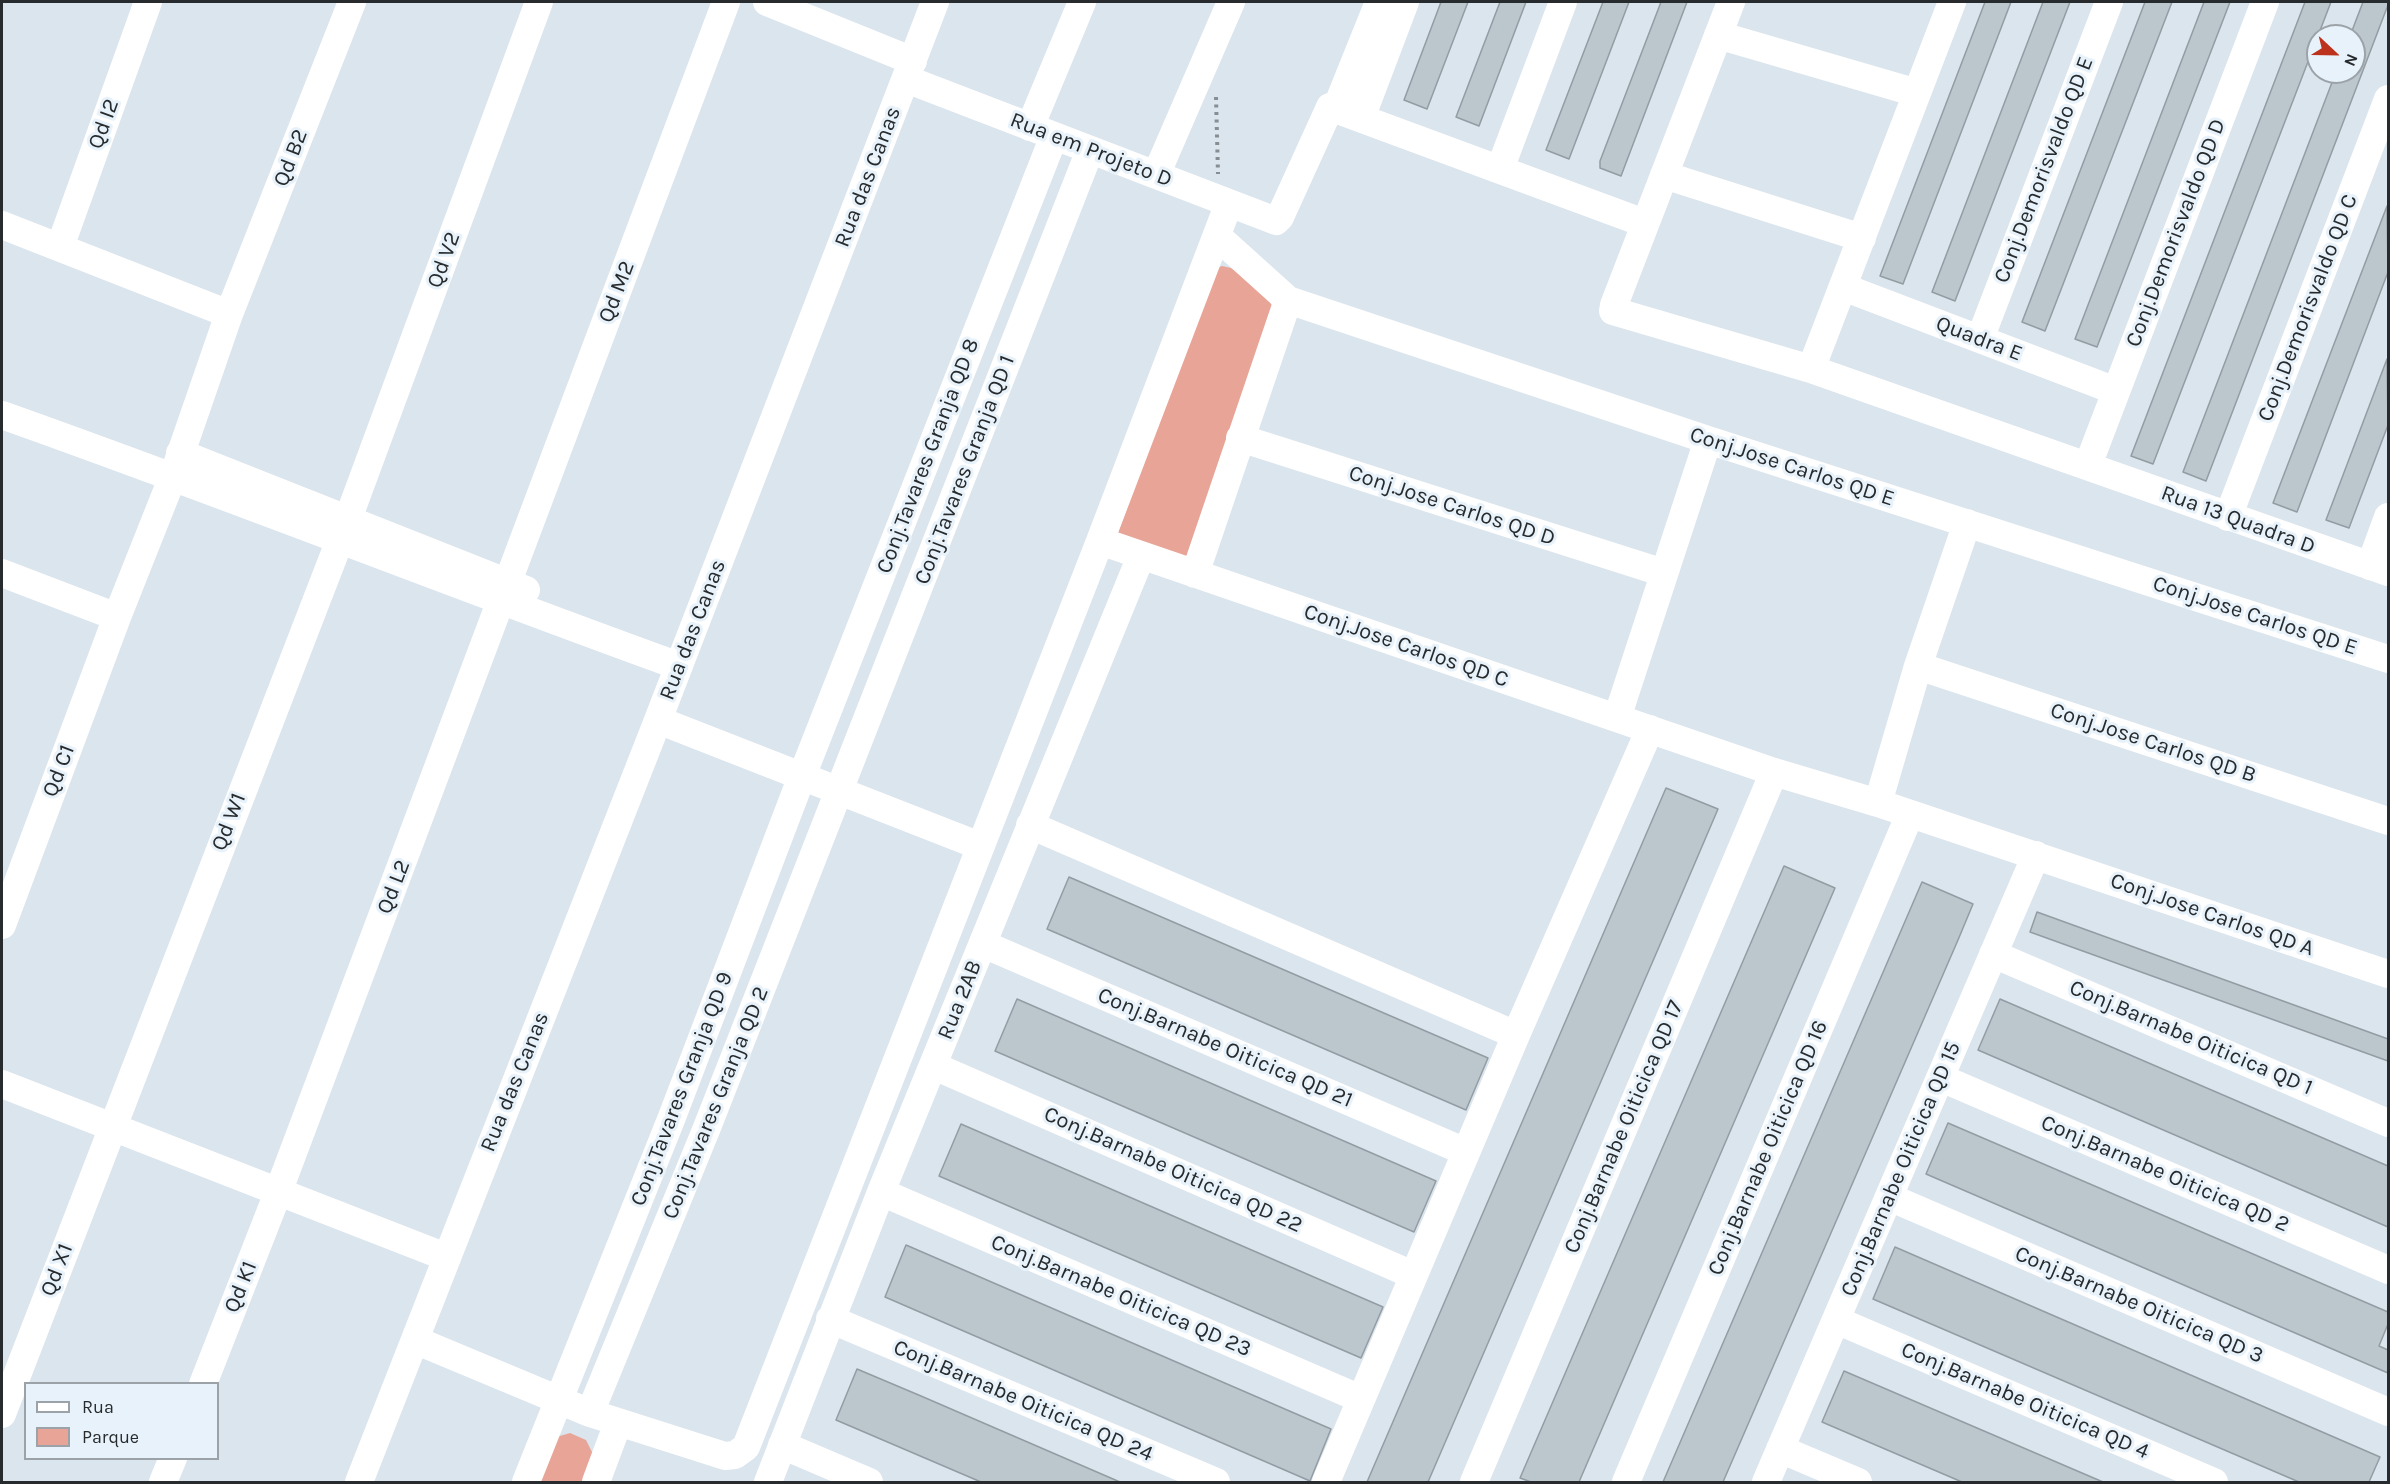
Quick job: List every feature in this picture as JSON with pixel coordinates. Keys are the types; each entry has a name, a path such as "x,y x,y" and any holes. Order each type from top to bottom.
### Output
{"street":[{"name":"Qd I2","path":"60,247 148,2"},
{"name":"Qd B2","path":"176,464 230,314 352,2"},
{"name":"Qd V2","path":"344,530 539,2"},
{"name":"Qd M2","path":"504,592 726,2"},
{"name":"Rua em Projeto D","path":"767,2 1042,131 1276,220 1280,217 1329,107 1348,114"},
{"name":"Rua das Canas","path":"415,1340 658,720 935,2"},
{"name":"Conj.Tavares Granja QD 8","path":"802,776 1042,131 1082,2"},
{"path":"1156,175 1231,2"},
{"path":"1348,114 1379,2"},
{"path":"1348,114 1405,2"},
{"path":"1500,169 1563,2"},
{"path":"1348,114 1644,223 1731,2"},
{"path":"1811,369 1952,2"},
{"name":"Conj.Demorisvaldo QD E","path":"1980,339 2109,2"},
{"name":"Conj.Demorisvaldo QD D","path":"2088,465 2265,2"},
{"path":"1718,35 1917,93"},
{"name":"Conj.Demorisvaldo QD C","path":"2228,517 2388,99"},
{"name":"Conj.Tavares Granja QD 1","path":"839,790 1090,150"},
{"path":"1664,175 1862,238"},
{"path":"359,1482 415,1340 590,1413 725,1456 742,1451 749,1441 1100,541 1229,202"},
{"name":"Rua 13 Quadra D","path":"1644,223 1613,311 1811,369 2379,569"},
{"path":"2,225 230,314"},
{"name":"Conj.Jose Carlos QD E","path":"1217,236 1288,300 1708,440 2388,660"},
{"name":"Quadra E","path":"1843,287 2116,391"},
{"path":"1196,574 1288,300"},
{"path":"2,415 176,464 504,592 682,658"},
{"name":"Conj.Jose Carlos QD D","path":"1240,438 1664,573"},
{"path":"1617,718 1708,440"},
{"name":"Qd C1","path":"2,925 176,464"},
{"path":"2379,569 2388,517"},
{"path":"1878,803 1918,666 1967,523"},
{"name":"Qd W1","path":"112,1126 344,530"},
{"name":"Conj.Jose Carlos QD C","path":"1100,541 1774,772 1878,803"},
{"name":"Rua 2AB","path":"768,1482 881,1192 1141,556"},
{"path":"2,573 117,617"},
{"name":"Qd L2","path":"279,1190 504,592"},
{"name":"Conj.Jose Carlos QD B","path":"1918,666 2388,821"},
{"path":"658,720 980,846"},
{"path":"1326,1482 1516,1035 1650,729"},
{"name":"Conj.Barnabe Oiticica QD 17","path":"1474,1482 1774,772"},
{"name":"Conj.Tavares Granja QD 9","path":"526,1482 672,1117 802,776"},
{"name":"Conj.Tavares Granja QD 2","path":"590,1413 706,1130 839,790"},
{"name":"Conj.Jose Carlos QD A","path":"1878,803 2388,974"},
{"name":"Conj.Barnabe Oiticica QD 16","path":"1626,1482 1910,814"},
{"path":"1030,825 1516,1035"},
{"name":"Conj.Barnabe Oiticica QD 15","path":"1766,1482 2036,855"},
{"name":"Conj.Barnabe Oiticica QD 21","path":"983,944 1466,1152"},
{"name":"Conj.Barnabe Oiticica QD 1","path":"1993,954 2388,1123"},
{"name":"Conj.Barnabe Oiticica QD 22","path":"934,1066 1413,1275"},
{"name":"Conj.Barnabe Oiticica QD 2","path":"1941,1078 2388,1270"},
{"path":"2,1084 446,1257"},
{"path":"672,1117 706,1130"},
{"name":"Qd X1","path":"2,1414 112,1126"},
{"name":"Qd K1","path":"203,1382 279,1190"},
{"name":"Conj.Barnabe Oiticica QD 23","path":"881,1192 1361,1399"},
{"name":"Conj.Barnabe Oiticica QD 3","path":"1888,1197 2388,1412"},
{"name":"Conj.Barnabe Oiticica QD 24","path":"830,1319 1216,1482"},
{"name":"Conj.Barnabe Oiticica QD 4","path":"1836,1320 2214,1482"},
{"path":"596,1482 618,1423"},
{"path":"782,1445 870,1482"},
{"path":"1780,1449 1858,1482"},
{"path":"163,1482 172,1460"}],"green space":[{"path":"1222,266 1231,268 1264,290 1273,308 1188,563 1116,538 1217,268"},
{"path":"570,1433 586,1440 594,1456 587,1482 536,1482 553,1438"}],"building":[{"path":"1441,2 1468,2 1427,109 1404,100"},
{"path":"1500,2 1526,2 1479,126 1456,117"},
{"path":"1603,2 1629,2 1569,159 1546,150"},
{"path":"1661,2 1687,2 1621,176 1600,168 1600,161"},
{"path":"1985,2 2011,2 1903,284 1880,276"},
{"path":"2043,2 2070,2 1955,301 1932,292"},
{"path":"2145,2 2172,2 2045,331 2022,322"},
{"path":"2204,2 2230,2 2097,347 2075,339"},
{"path":"2305,2 2331,2 2323,24 2306,24 2306,67 2153,464 2131,456"},
{"path":"2363,2 2388,2 2366,63 2366,24 2355,24"},
{"path":"2331,84 2358,84 2206,481 2183,472"},
{"path":"2387,206 2388,272 2297,512 2273,503"},
{"path":"2387,359 2388,425 2349,528 2326,520"},
{"path":"1666,788 1718,809 1665,933 1428,1482 1367,1482"},
{"path":"1784,866 1835,888 1579,1482 1531,1482 1520,1478"},
{"path":"1069,877 1488,1058 1466,1110 1047,929"},
{"path":"1922,882 1973,904 1958,940 1723,1482 1663,1482"},
{"path":"2037,912 2388,1039 2388,1061 2030,932"},
{"path":"1017,999 1436,1181 1414,1232 995,1051"},
{"path":"2000,999 2388,1166 2388,1227 1978,1050"},
{"path":"1948,1123 2388,1312 2388,1324 2379,1346 2388,1350 2388,1373 1926,1174"},
{"path":"961,1124 1383,1307 1361,1358 939,1176"},
{"path":"906,1245 1331,1429 1310,1481 885,1297"},
{"path":"1895,1247 2380,1457 2369,1482 2299,1482 1873,1299"},
{"path":"857,1369 1120,1482 981,1482 836,1420"},
{"path":"1844,1371 2103,1482 1962,1482 1822,1422"}]}
